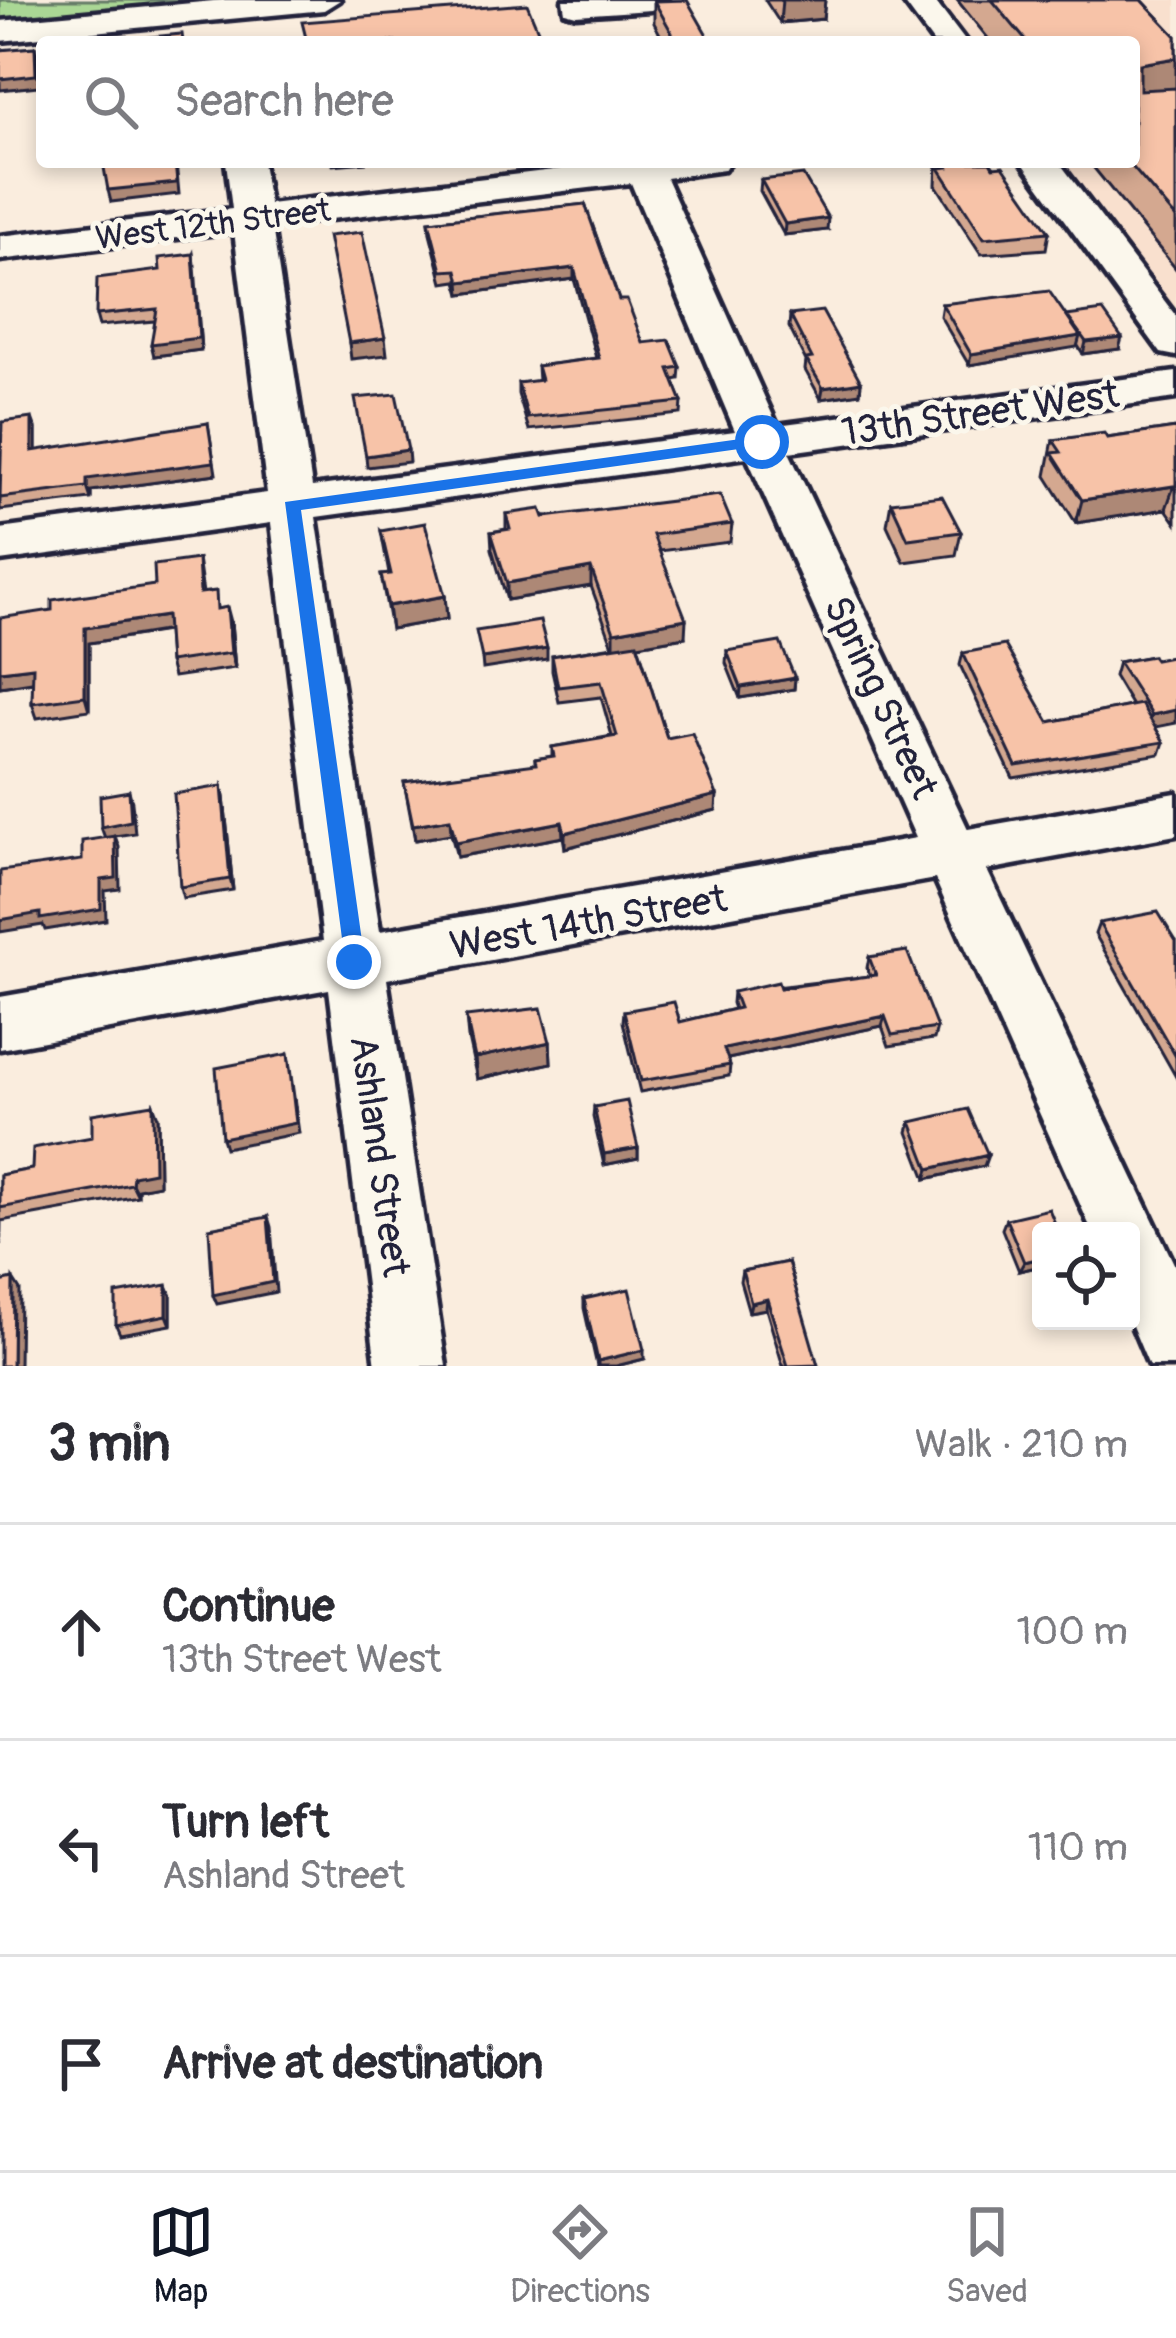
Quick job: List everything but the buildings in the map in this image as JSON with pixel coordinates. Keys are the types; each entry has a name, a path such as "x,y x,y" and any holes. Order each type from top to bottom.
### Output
{"street":[{"path":"0,31 224,17 324,0"},
{"path":"588,36 574,3 651,0"},
{"path":"918,0 945,36"},
{"name":"Ashland Street","path":"245,168 411,1366"},
{"name":"West 12th Street","path":"0,248 253,220 628,168"},
{"name":"Spring Street","path":"643,168 762,442 957,857 1121,1222"},
{"path":"1044,168 1176,344"},
{"name":"13th Street West","path":"0,545 1176,385"},
{"name":"West 14th Street","path":"0,1023 957,857 1176,814"},
{"path":"1140,1265 1176,1346"}],"shaded area":[{"path":"918,0 1176,0 1176,344 1044,168 1140,168 1140,36 945,36"}],"green space":[{"path":"0,0 223,0 221,9 0,31"}],"route":[{"path":"354,962 291,506 762,442"}]}
